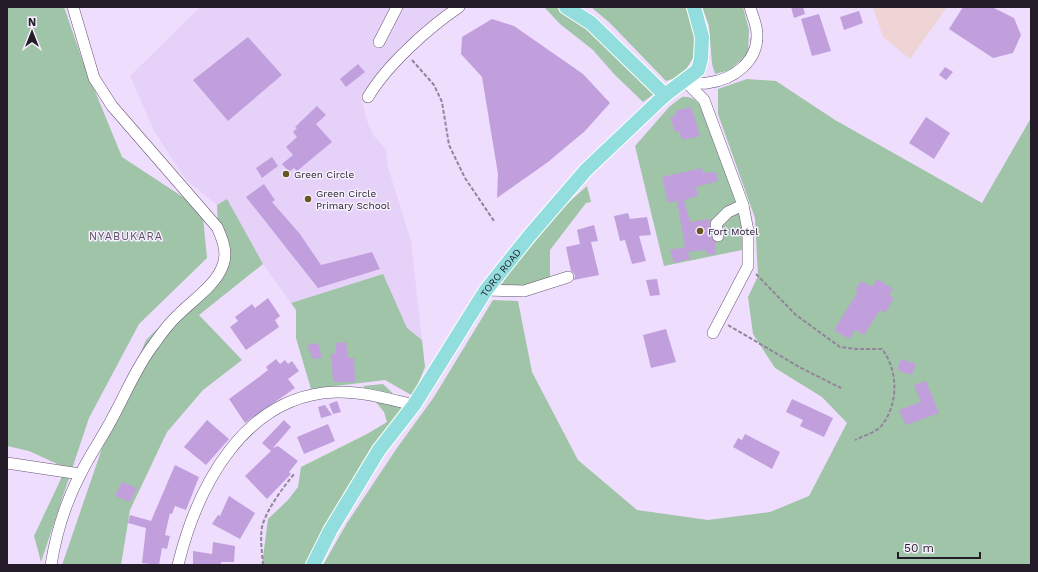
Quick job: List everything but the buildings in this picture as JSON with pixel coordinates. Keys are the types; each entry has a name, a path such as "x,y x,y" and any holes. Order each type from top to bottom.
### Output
{"main road":[{"path":"566,7 591,23 665,95"},
{"name":"TORO ROAD","path":"313,565 330,531 379,450 414,405 486,290 530,235 586,170 665,95 698,70 701,59 702,37 694,7"}],"street":[{"path":"51,565 54,548 66,507 80,474 114,416 137,369 154,344 178,315 218,275 224,263 225,253 223,239 217,227 112,106 94,78 73,7"},
{"path":"379,42 397,7"},
{"path":"368,97 379,79 434,24 459,7"},
{"path":"685,81 707,83 728,76 742,69 754,55 757,34 750,7"},
{"path":"685,81 704,100 743,204 748,231 748,266 713,333"},
{"path":"718,236 716,224 728,212 743,204"},
{"path":"486,290 524,291 568,277"},
{"path":"178,565 190,522 209,482 236,441 263,418 301,396 336,392 361,393 414,405"},
{"path":"7,463 80,474"}],"path":[{"path":"404,55 413,61 434,85 442,102 449,145 466,178 494,221"},
{"path":"748,266 796,315 840,347 856,350 882,350 889,358 895,385 891,408 882,426 855,440"},
{"path":"719,320 800,368 841,388"},
{"path":"263,565 261,544 264,522 282,489 295,473"}],"shaded area":[{"name":"Green Circle","path":"200,7 447,7 400,47 361,97 367,121 374,136 386,149 388,167 411,241 422,340 407,328 382,274 291,303 263,264 227,200 217,205 186,180 154,131 130,76"},
{"path":"873,7 947,7 910,59 883,37"}],"green space":[{"path":"7,7 64,7 83,62 122,157 198,207 203,217 207,258 139,324 89,418 41,562 34,536 66,468 29,451 7,446"},
{"path":"544,7 558,7 581,23 654,94 643,102 614,74 593,50 560,24"},
{"path":"591,7 686,7 696,38 693,58 682,76 666,81 610,23"},
{"path":"702,7 743,7 749,30 748,53 730,70 715,74 712,64 709,26"},
{"path":"747,79 776,81 835,120 982,203 1031,118 1031,565 323,565 347,523 397,448 434,397 493,300 518,301 532,372 578,460 637,510 708,520 770,512 809,496 847,423 822,397 775,368 753,334 748,297 758,276 755,218 718,114 718,89"},
{"path":"682,97 689,97 694,100 703,110 742,219 742,250 664,266 635,146 670,106"},
{"path":"587,186 591,202 586,203 550,250 550,284 497,292 533,234"},
{"path":"227,199 263,264 199,315 242,360 203,390 167,432 130,510 121,565 62,565 109,428 146,340 220,267 217,205"},
{"path":"383,274 407,328 422,340 425,367 413,396 385,380 311,389 296,338 296,310 291,303"},
{"path":"383,384 410,410 315,565 262,565 268,519 288,500 298,487 301,467 367,434 387,422 384,412 363,386"}],"place":[{"name":"Green Circle","path":"286,174"},
{"name":"Green Circle Primary School","path":"308,199"},
{"name":"Fort Motel","path":"700,231"}],"district":[{"name":"NYABUKARA","path":"126,236"}]}
